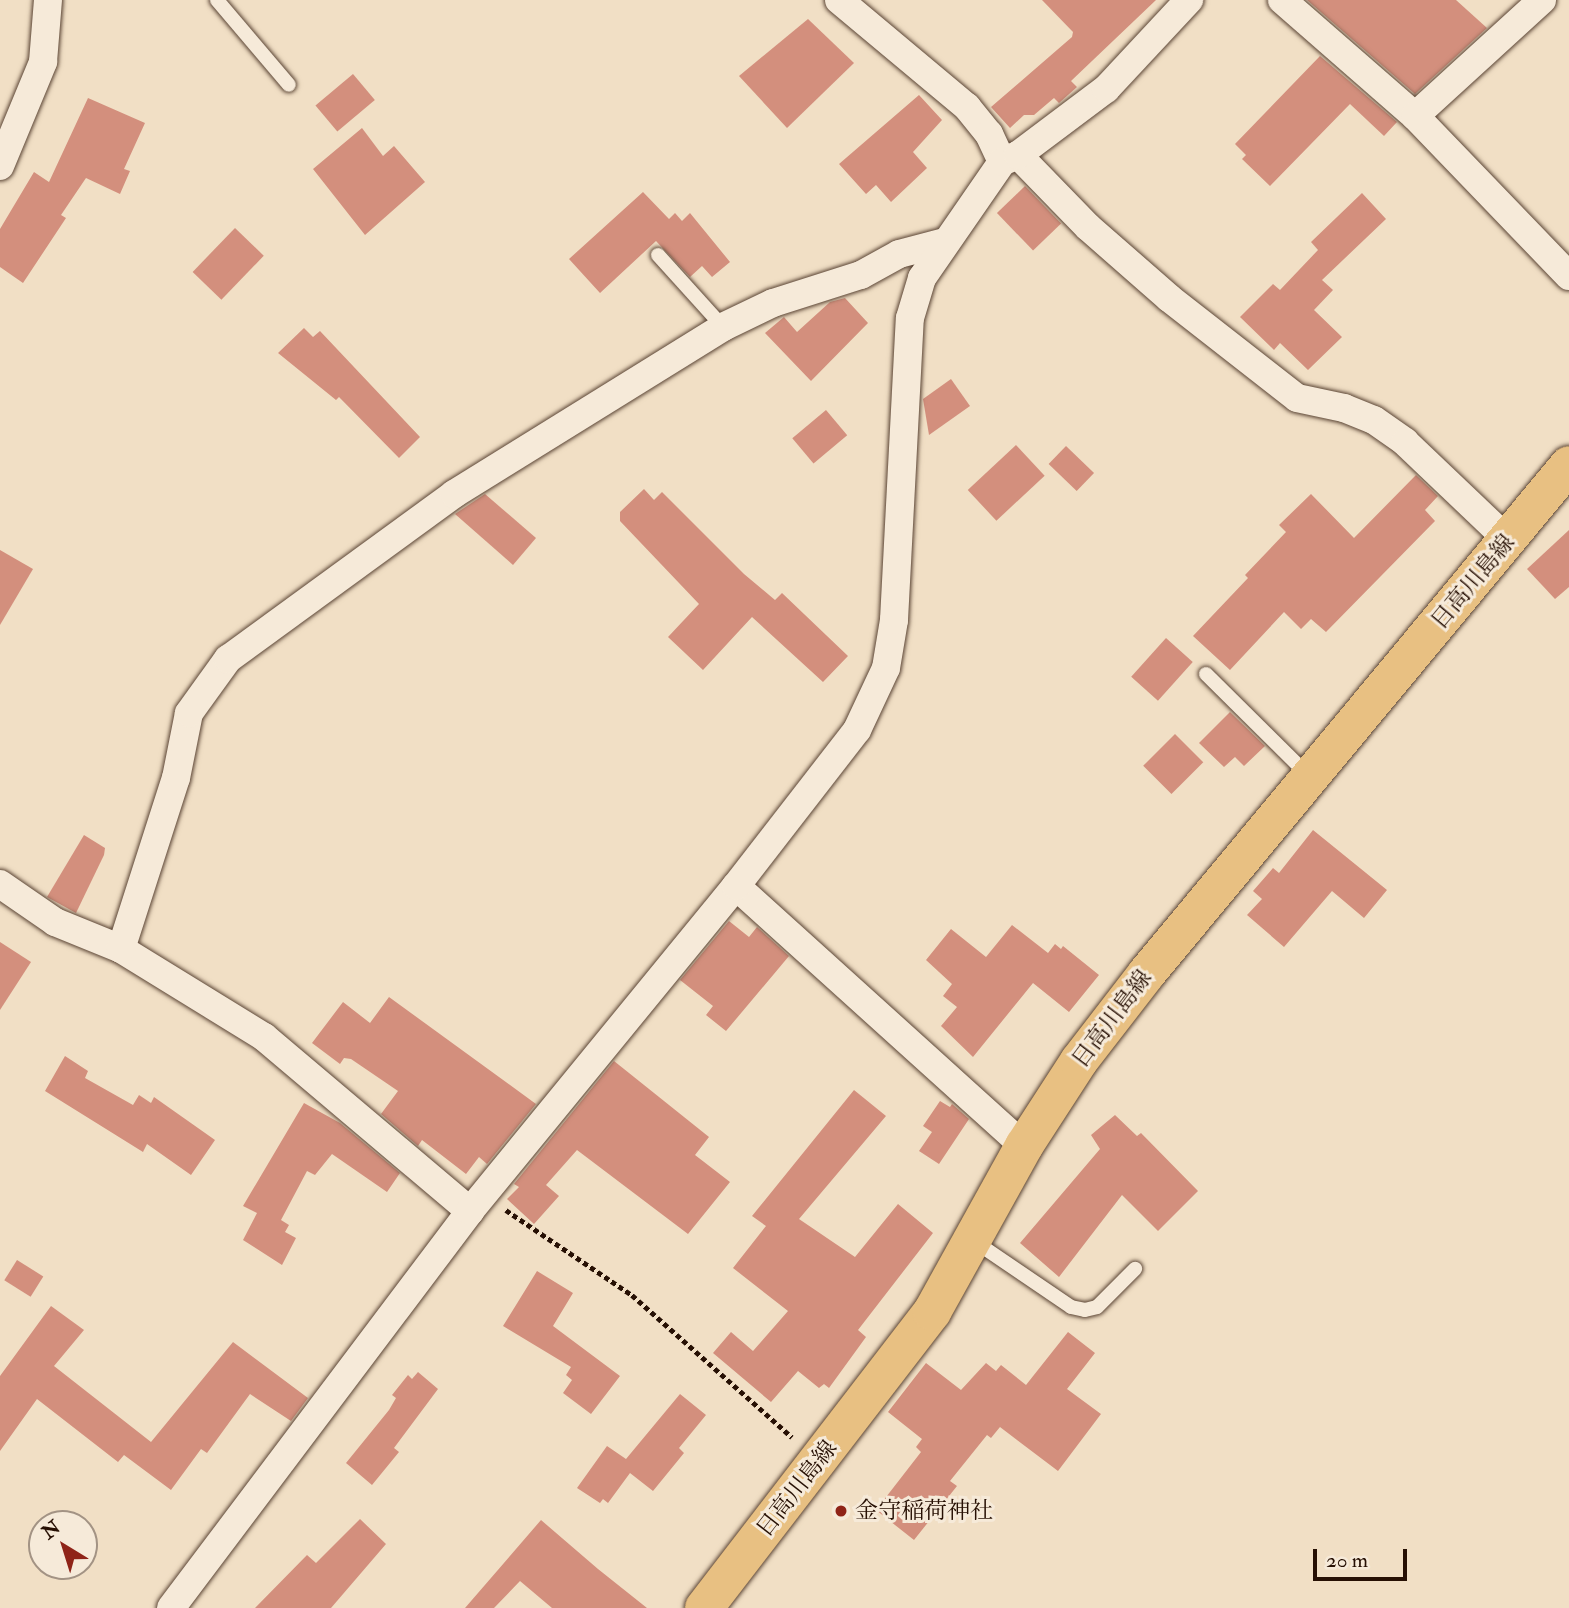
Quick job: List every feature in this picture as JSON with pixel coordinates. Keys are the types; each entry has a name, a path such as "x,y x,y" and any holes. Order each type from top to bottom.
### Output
{"main road":[{"name":"日高川島線","path":"704,1608 932,1312 1024,1146 1079,1061 1147,973 1310,777 1508,540 1567,475"}],"street":[{"path":"0,166 43,62 48,0"},
{"path":"839,0 967,107 1010,159 1169,298 1297,398 1344,408 1374,420 1405,442 1508,540"},
{"path":"172,1608 477,1203 736,886 857,730 886,668 894,620 910,318 922,278 945,242 1010,159 1106,89 1189,0"},
{"path":"1282,0 1415,116 1569,276"},
{"path":"1415,116 1542,0"},
{"path":"121,949 176,778 190,713 228,659 454,494 723,327 774,303 860,275 899,254 945,242"},
{"path":"0,884 55,922 121,949 264,1037 477,1203"},
{"path":"736,886 1024,1146"}],"lane":[{"path":"217,0 289,85"},
{"path":"658,255 723,327"},
{"path":"1206,674 1310,777"},
{"path":"972,1240 1071,1307 1085,1310 1097,1307 1135,1269"}],"path":[{"path":"477,1203 632,1295 708,1367 819,1460"}],"building":[{"path":"1042,0 1156,0 1071,81 1077,87 1059,103 1054,98 1034,115 1024,115 1010,128 991,107 1072,37 1073,32"},
{"path":"1307,0 1456,0 1487,28 1415,94"},
{"path":"808,19 854,63 787,128 739,76"},
{"path":"1320,56 1397,122 1384,136 1350,104 1270,186 1242,159 1246,155 1235,144"},
{"path":"353,74 375,100 337,132 315,105"},
{"path":"919,95 942,120 913,152 927,168 891,202 876,185 866,194 839,164"},
{"path":"88,98 145,123 124,169 130,171 120,194 86,178 61,215 66,218 23,283 0,267 0,229 34,172 49,182"},
{"path":"362,128 383,156 394,146 425,182 365,235 313,169"},
{"path":"1025,186 1061,223 1033,250 997,213"},
{"path":"643,192 669,219 675,213 682,221 690,213 730,262 712,277 702,266 690,277 656,241 600,293 569,259"},
{"path":"1362,193 1386,219 1322,280 1333,290 1314,310 1342,337 1308,370 1280,343 1274,350 1240,317 1273,284 1280,290 1318,250 1311,242"},
{"path":"235,228 264,256 221,300 193,272"},
{"path":"845,298 868,323 811,381 765,333 784,317 797,332 830,302"},
{"path":"304,328 313,337 320,331 420,437 399,458 339,397 336,400 278,353"},
{"path":"951,379 970,406 929,435 923,399"},
{"path":"826,410 847,435 814,464 792,438"},
{"path":"1016,445 1045,476 996,521 968,490"},
{"path":"1066,446 1094,473 1077,491 1049,464"},
{"path":"1416,475 1438,496 1425,510 1435,521 1326,632 1311,619 1301,629 1284,612 1230,670 1193,636 1248,578 1245,575 1286,532 1279,525 1311,494 1354,538"},
{"path":"644,489 654,500 662,492 744,574 775,600 782,593 848,656 823,682 752,617 703,670 668,637 699,604 620,521 620,512"},
{"path":"485,494 536,538 513,565 455,514"},
{"path":"1569,530 1569,587 1555,599 1527,569"},
{"path":"0,550 33,569 0,625"},
{"path":"1166,638 1193,662 1158,701 1131,677"},
{"path":"1230,712 1265,746 1244,766 1235,757 1224,767 1199,743"},
{"path":"1175,734 1203,762 1171,794 1143,766"},
{"path":"1313,830 1387,890 1364,918 1332,891 1284,947 1247,915 1262,899 1253,891 1273,868 1279,873"},
{"path":"84,835 105,848 76,913 47,897"},
{"path":"729,921 749,937 757,927 789,956 726,1031 706,1015 713,1006 680,980"},
{"path":"1012,925 1048,953 1055,944 1061,949 1063,946 1099,975 1069,1012 1033,983 973,1057 941,1026 957,1007 943,996 952,984 926,960 951,929 986,957"},
{"path":"0,942 31,962 0,1010"},
{"path":"389,997 536,1104 487,1164 479,1157 466,1174 422,1140 418,1146 381,1114 398,1091 351,1059 344,1058 340,1064 312,1043 343,1002 370,1023"},
{"path":"65,1056 88,1071 85,1078 133,1105 139,1095 151,1103 154,1097 215,1140 191,1175 147,1144 143,1152 45,1091"},
{"path":"614,1061 709,1137 695,1155 730,1182 688,1234 577,1150 546,1185 559,1196 534,1224 507,1199 519,1187 514,1184"},
{"path":"854,1090 886,1116 799,1219 855,1257 898,1204 933,1233 858,1330 866,1337 829,1388 824,1384 819,1388 798,1371 771,1402 713,1353 731,1332 753,1351 788,1311 733,1268 766,1226 752,1216"},
{"path":"940,1101 950,1107 952,1104 969,1119 939,1164 919,1151 932,1132 923,1126"},
{"path":"304,1103 340,1123 400,1173 387,1192 332,1154 315,1175 307,1171 281,1220 289,1225 285,1232 296,1238 282,1265 243,1240 257,1213 243,1206"},
{"path":"1115,1115 1137,1136 1141,1133 1198,1191 1158,1231 1122,1195 1059,1277 1020,1243 1100,1149 1091,1135"},
{"path":"17,1260 43,1276 31,1297 4,1280"},
{"path":"537,1271 573,1293 553,1326 620,1376 591,1414 563,1393 572,1380 566,1375 571,1367 503,1326"},
{"path":"51,1306 84,1330 54,1366 151,1442 233,1342 308,1398 291,1421 250,1394 207,1453 201,1449 171,1490 124,1455 118,1462 37,1399 0,1451 0,1376"},
{"path":"1068,1332 1095,1353 1067,1389 1101,1414 1058,1471 1000,1427 991,1438 987,1435 950,1481 957,1486 914,1540 876,1510 921,1452 916,1447 922,1439 888,1412 926,1363 961,1390 986,1363 996,1371 1001,1365 1026,1385"},
{"path":"418,1372 438,1389 394,1448 399,1452 372,1485 346,1463 389,1410 396,1398 392,1395 408,1375 412,1379"},
{"path":"680,1394 706,1415 679,1448 684,1453 653,1491 630,1473 608,1503 603,1499 600,1503 577,1488 607,1446 626,1459"},
{"path":"360,1519 386,1544 331,1608 255,1608 307,1555 316,1563"},
{"path":"541,1520 647,1608 552,1608 520,1581 494,1608 465,1608"}],"place":[{"name":"金守稲荷神社","path":"841,1511"}]}
